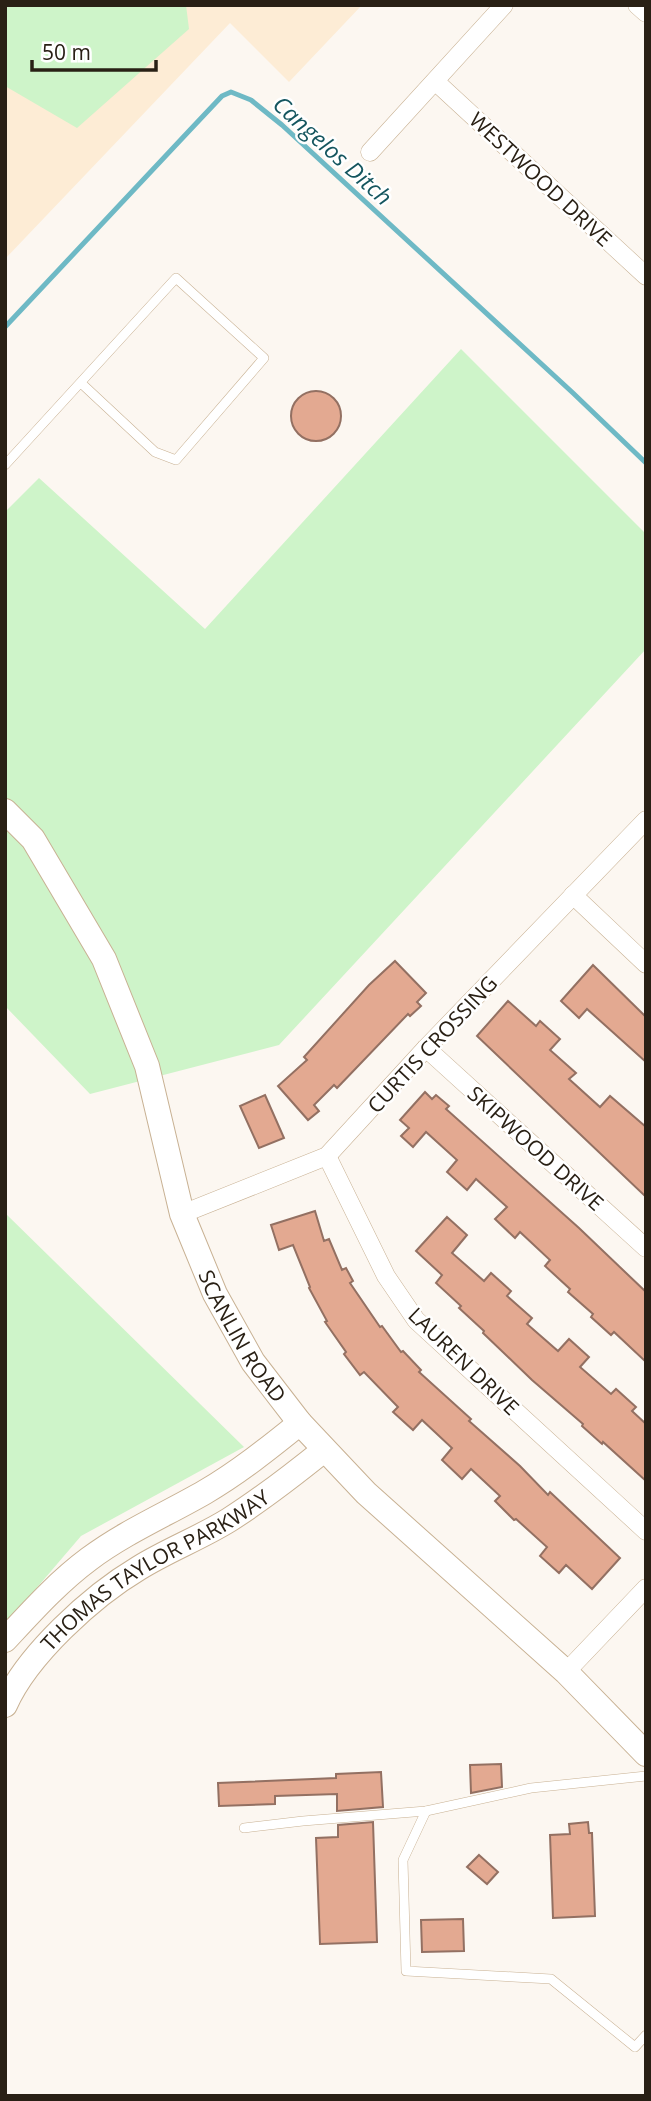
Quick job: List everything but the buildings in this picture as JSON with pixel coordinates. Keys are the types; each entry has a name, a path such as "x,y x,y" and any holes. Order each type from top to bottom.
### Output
{"street":[{"path":"370,152 504,5"},
{"path":"637,5 646,13"},
{"name":"WESTWOOD DRIVE","path":"436,82 646,276"},
{"name":"SCANLIN ROAD","path":"5,811 33,839 104,959 147,1066 182,1214 215,1294 253,1362 300,1423 366,1493 566,1672 646,1754"},
{"name":"CURTIS CROSSING","path":"182,1214 327,1156 426,1048 646,820"},
{"path":"573,895 646,964"},
{"name":"SKIPWOOD DRIVE","path":"426,1048 646,1248"},
{"name":"LAUREN DRIVE","path":"327,1156 386,1276 416,1320 646,1531"},
{"name":"THOMAS TAYLOR PARKWAY","path":"5,1640 51,1590 90,1558 207,1491 255,1460 300,1423"},
{"name":"THOMAS TAYLOR PARKWAY","path":"7,1699 33,1662 67,1624 106,1591 138,1568 226,1522 270,1494 324,1450"},
{"path":"566,1672 646,1588"}],"lane":[{"path":"5,465 176,278 264,358 176,460 155,452 80,383"},
{"path":"244,1828 426,1811 531,1788 646,1776"},
{"path":"426,1811 403,1860 406,1971 551,1979 635,2047 646,2035"}],"shaded area":[{"path":"5,5 362,5 289,82 230,23 5,259"}],"green space":[{"path":"5,5 186,5 189,29 77,128 5,86"},
{"path":"461,349 646,534 646,649 279,1045 90,1094 5,1006 5,512 39,478 205,629"},
{"path":"5,1213 244,1447 81,1536 5,1625"}],"waterway":[{"name":"Cangelos Ditch","path":"5,327 222,96 231,92 251,100 282,125 646,463"}]}
